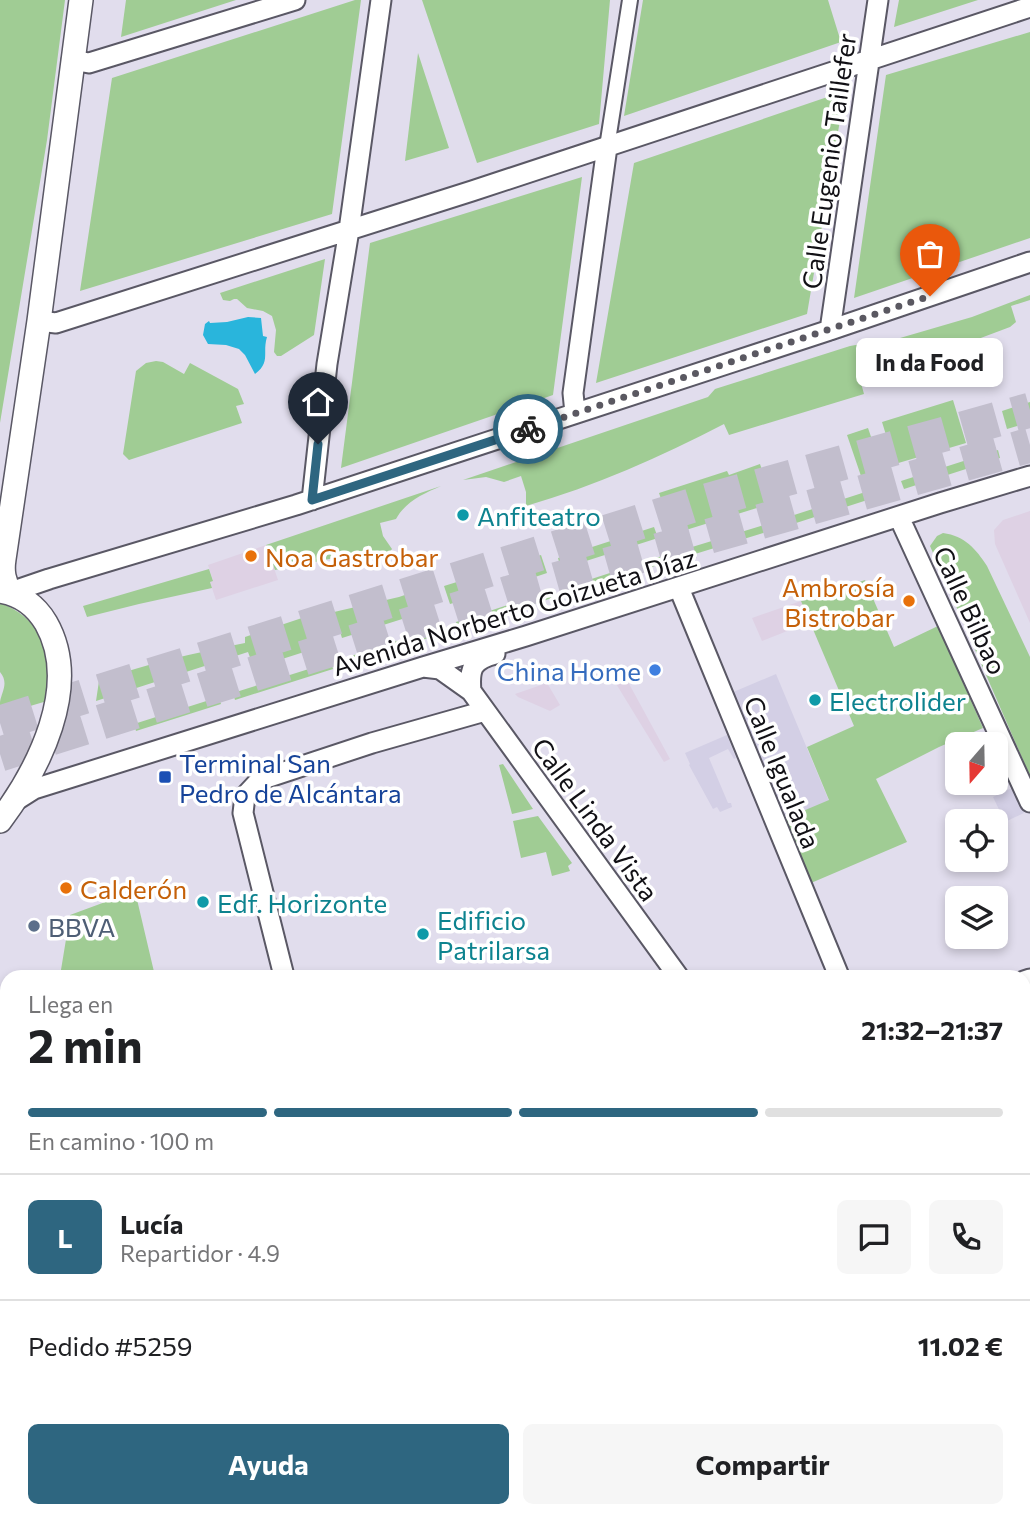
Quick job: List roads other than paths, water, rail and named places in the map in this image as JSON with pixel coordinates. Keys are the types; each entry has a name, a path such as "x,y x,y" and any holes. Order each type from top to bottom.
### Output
{"street":[{"path":"0,821 32,773 48,735 59,688 60,659 54,636 42,615 29,603 7,592 2,570 39,321 81,0"},
{"path":"72,60 89,63 295,0"},
{"path":"312,500 327,364 381,0"},
{"path":"575,413 573,393 630,0"},
{"name":"Calle Eugenio Taillefer","path":"830,330 878,0"},
{"path":"39,321 57,323 607,147 1030,7"},
{"path":"7,592 312,500 1030,262"},
{"name":"Avenida Norberto Goizueta Díaz","path":"15,801 34,789 1030,476"},
{"name":"Calle Bilbao","path":"899,517 1030,802"},
{"name":"Calle Igualada","path":"679,588 837,970"},
{"path":"471,691 471,671 479,659 518,645 526,636"},
{"name":"Calle Linda Vista","path":"423,667 440,669 471,691 669,970"},
{"path":"282,970 243,813 245,796 260,780 372,743 485,711"}],"water":[{"path":"248,317 261,318 263,336 267,337 265,361 255,374 239,349 208,344 203,335 205,324 209,321 227,322"}],"tunnel":[{"path":"0,723 703,502 1030,410"},
{"path":"0,754 509,593 1030,445"}],"place":[{"name":"In da Food","path":"930,296"},
{"name":"Anfiteatro","path":"463,515"},
{"name":"Noa Gastrobar","path":"251,556"},
{"name":"Ambrosía Bistrobar","path":"909,601"},
{"name":"China Home","path":"655,670"},
{"name":"Electrolider","path":"815,700"},
{"name":"Terminal San Pedro de Alcántara","path":"165,777"},
{"name":"Calderón","path":"66,888"},
{"name":"Edf. Horizonte","path":"203,902"},
{"name":"BBVA","path":"34,926"},
{"name":"Edificio Patrilarsa","path":"423,934"}]}
